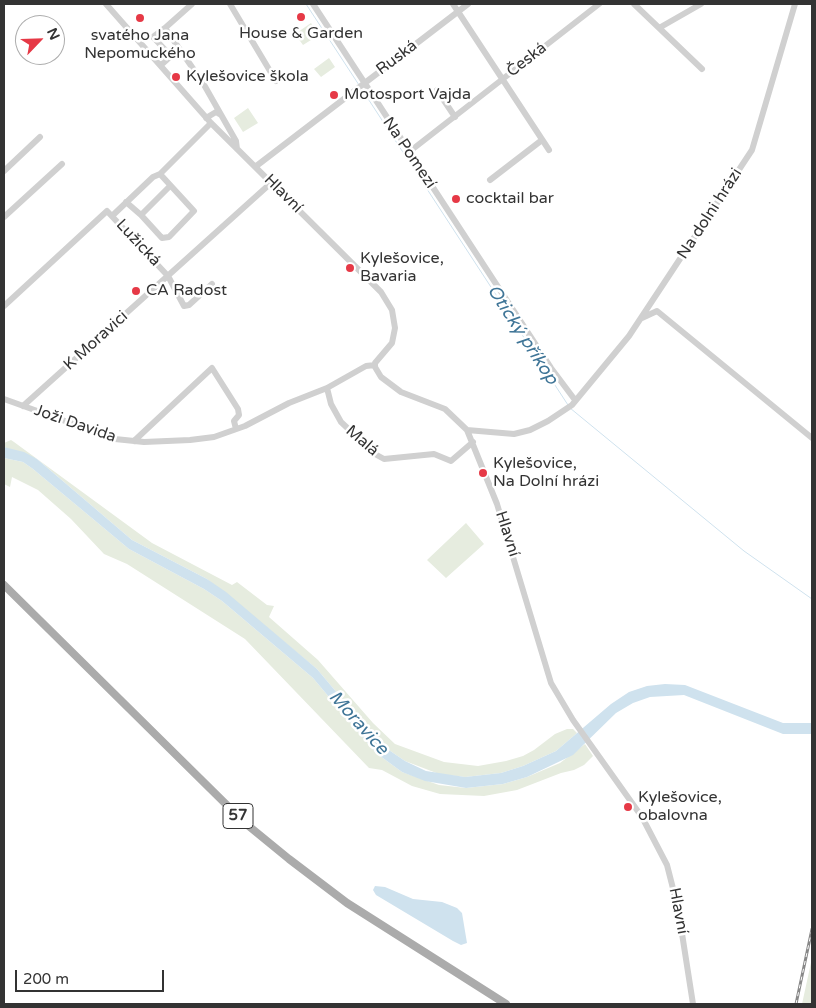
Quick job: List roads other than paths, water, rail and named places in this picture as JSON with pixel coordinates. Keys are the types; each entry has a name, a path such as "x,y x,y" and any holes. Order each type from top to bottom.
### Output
{"main road":[{"name":"57","path":"4,585 245,823 288,859 347,902 506,1004"}],"street":[{"name":"Hlavní","path":"106,4 208,120 372,282 387,301 394,318 394,336 390,347 375,365 378,374 388,384 446,409 466,430 491,485 516,565 545,671 556,695 642,817 667,865 678,908 693,1004"},
{"path":"161,65 170,56 154,37 192,4"},
{"path":"230,4 276,81"},
{"name":"Na Pomezí","path":"313,4 361,86 409,152 550,368 572,405"},
{"path":"453,4 549,150"},
{"name":"Ruská","path":"255,167 468,4"},
{"name":"Česká","path":"409,152 599,4"},
{"path":"634,4 702,69"},
{"path":"659,28 701,4"},
{"name":"Na dolni hrázi","path":"466,430 519,433 540,426 572,405 641,318 752,150 795,4"},
{"name":"Hlavní","path":"164,28 198,74 223,117 236,142 237,149"},
{"path":"436,90 455,117"},
{"path":"4,306 110,213 126,202 153,177 160,174 216,112 223,117 224,125 219,131"},
{"path":"4,171 40,137"},
{"path":"490,180 542,140"},
{"path":"4,217 62,164"},
{"path":"126,202 162,238 168,237 194,211 169,187 160,174"},
{"path":"212,284 189,306 185,306 168,276 271,183"},
{"path":"141,215 169,187"},
{"name":"Lužická","path":"110,213 168,276"},
{"name":"K Moravici","path":"24,406 168,276"},
{"path":"641,318 657,310 812,438"},
{"name":"Joži Davida","path":"4,399 115,439 134,441 190,440 214,437 236,429 289,403 327,388 366,366 375,365"},
{"path":"134,441 212,368 238,409 239,415 234,421 236,429"},
{"name":"Malá","path":"327,388 332,408 341,422 375,454 384,459 434,454 451,460 473,442"}],"water":[{"name":"Moravice","path":"4,447 24,452 37,459 132,540 207,579 226,592 317,669 380,744 405,761 426,771 465,777 501,773 523,766 556,751 611,704 629,692 647,686 665,684 685,685 783,723 812,723 812,734 783,734 684,695 650,697 633,703 616,713 573,755 527,777 503,784 466,788 425,781 402,772 376,753 313,678 222,601 204,589 129,549 33,469 23,462 4,458"},
{"path":"375,886 385,887 413,899 442,902 457,908 462,913 467,943 461,945 453,941 376,895 373,890"}],"waterway":[{"name":"Otický příkop","path":"306,4 359,85"},
{"name":"Otický příkop","path":"361,88 568,405"},
{"name":"Otický příkop","path":"570,408 744,551 812,599"}],"railway":[{"path":"796,1004 812,929"}],"place":[{"name":"House & Garden","path":"301,17"},
{"name":"svatého Jana Nepomuckého","path":"140,18"},
{"name":"Kylešovice škola","path":"176,77"},
{"name":"Motosport Vajda","path":"334,95"},
{"name":"cocktail bar","path":"456,199"},
{"name":"Kylešovice, Bavaria","path":"350,268"},
{"name":"CA Radost","path":"136,291"},
{"name":"Kylešovice, Na Dolní hrázi","path":"483,473"},
{"name":"Kylešovice, obalovna","path":"628,807"}]}
